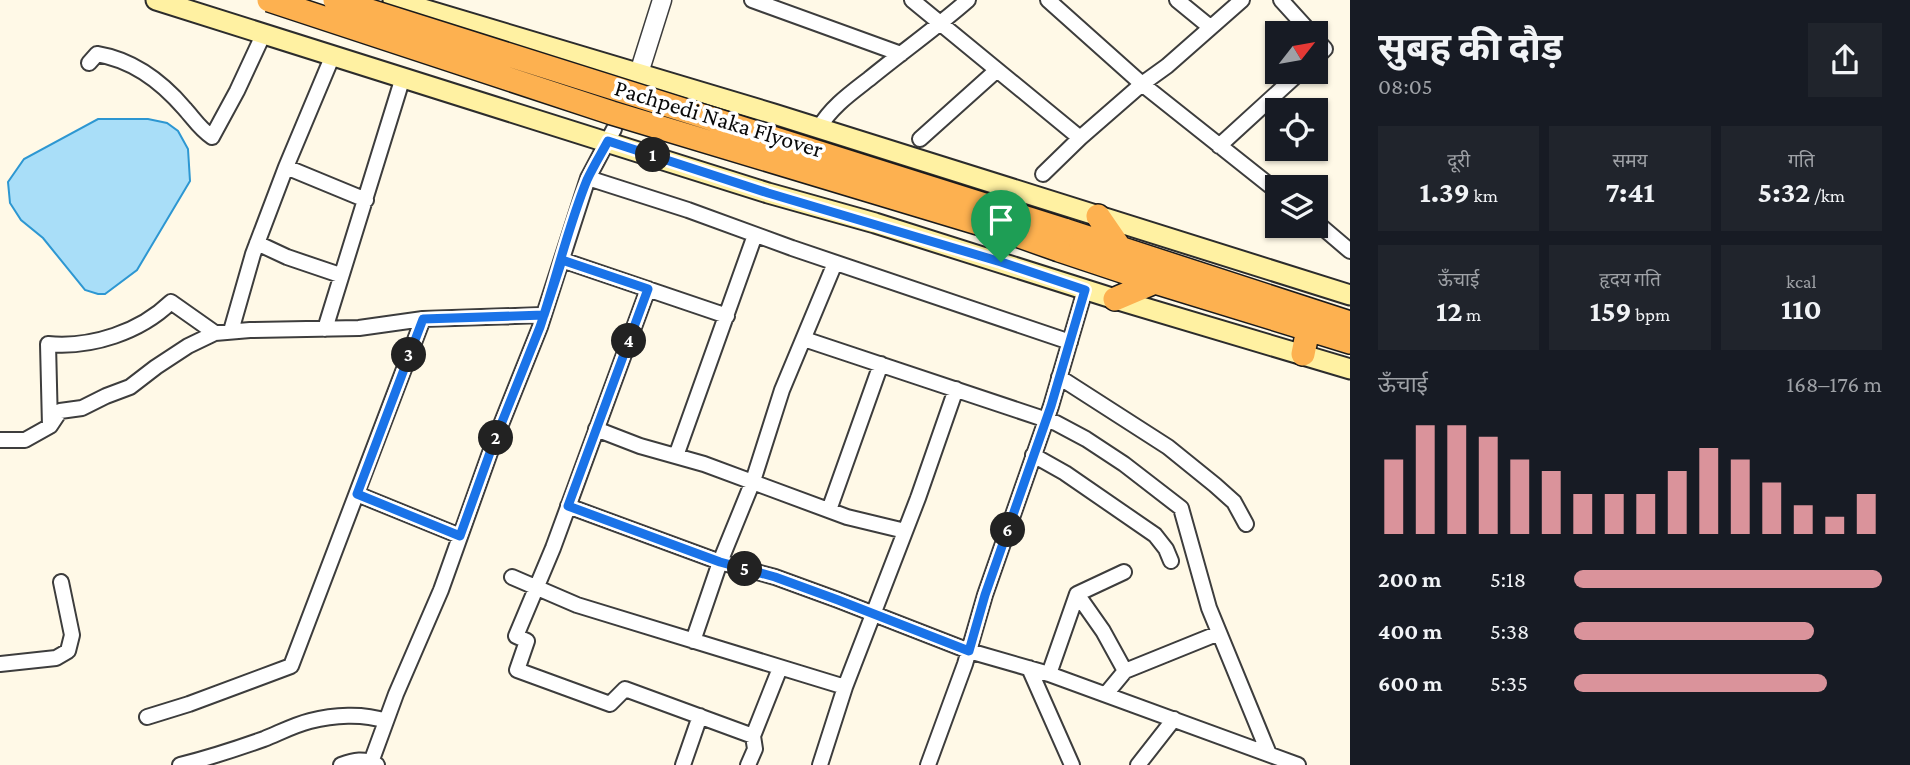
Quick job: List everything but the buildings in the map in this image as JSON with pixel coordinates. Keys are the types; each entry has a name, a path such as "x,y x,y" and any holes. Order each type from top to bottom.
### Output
{"highway":[{"name":"Pachpedi Naka Flyover","path":"269,0 612,113 1012,233 1120,248 1350,323"},
{"name":"Pachpedi Naka Flyover","path":"335,0 1062,240 1155,282 1350,342"},
{"path":"1098,216 1120,248"},
{"path":"1115,299 1155,282"},
{"path":"1303,354 1308,329"}],"main road":[{"path":"156,0 526,117 611,135 768,193 888,227 1085,290 1350,369"},
{"path":"393,0 637,77 819,128 1350,295"}],"street":[{"path":"637,77 662,0"},
{"path":"752,0 901,54"},
{"path":"912,0 1080,138"},
{"path":"819,128 827,114 845,98 968,0"},
{"path":"1048,0 1142,84 1265,182"},
{"path":"1177,0 1210,27"},
{"path":"1043,174 1080,138 1242,0"},
{"path":"1282,0 1300,21"},
{"path":"89,63 97,54 115,58 146,72 212,137 264,33"},
{"path":"231,331 257,243 333,55"},
{"path":"920,139 997,70"},
{"path":"325,329 403,77"},
{"path":"1219,146 1287,84"},
{"path":"341,765 355,760 372,764 386,721 440,590 544,315 588,178 611,135"},
{"path":"286,167 366,200"},
{"path":"588,178 1070,342"},
{"path":"1328,232 1350,251"},
{"path":"677,456 755,235"},
{"path":"257,243 287,257 340,275"},
{"path":"562,260 727,316"},
{"path":"693,641 720,562 753,481 782,390 835,262"},
{"path":"648,289 568,506 516,636 527,641 517,670 610,704 625,689 753,736"},
{"path":"932,764 985,595 1046,421 1085,290"},
{"path":"50,426 48,344 68,346 117,335 158,314 172,302 215,333"},
{"path":"0,440 25,440 50,426 60,411 82,408 130,387 188,346 215,333 359,328 423,319 544,315"},
{"path":"147,717 291,666 423,319"},
{"path":"804,338 1056,423 1124,464 1181,508 1209,608 1269,754"},
{"path":"829,510 881,364"},
{"path":"1059,377 1168,447 1234,502 1246,524"},
{"path":"820,765 845,687 956,389"},
{"path":"596,429 640,446 753,481 847,517 905,531"},
{"path":"1033,455 1065,473 1154,535 1166,549 1171,561"},
{"path":"357,494 460,536"},
{"path":"568,506 720,562 775,577 969,651 1106,694 1298,765"},
{"path":"1049,674 1077,594 1124,572"},
{"path":"512,577 577,605 845,687"},
{"path":"0,664 56,658 68,650 72,635 61,582"},
{"path":"1077,594 1125,671"},
{"path":"1106,694 1125,671 1219,634"},
{"path":"748,765 755,749 753,736 780,668"},
{"path":"1029,668 1072,765"},
{"path":"180,765 209,758 309,721 350,716 386,721"},
{"path":"683,765 700,716"},
{"path":"1138,765 1174,719"}],"water":[{"path":"98,119 148,119 167,123 178,131 188,149 190,181 137,270 105,294 85,290 43,238 21,220 10,203 8,182 24,159"}],"route":[{"path":"1001,262 768,193 608,141 588,178 562,260 544,315 540,327 460,536 357,494 423,319 544,315 562,260 648,289 568,506 720,562 775,577 969,651 985,595 1051,406 1085,290 1001,262"}]}
